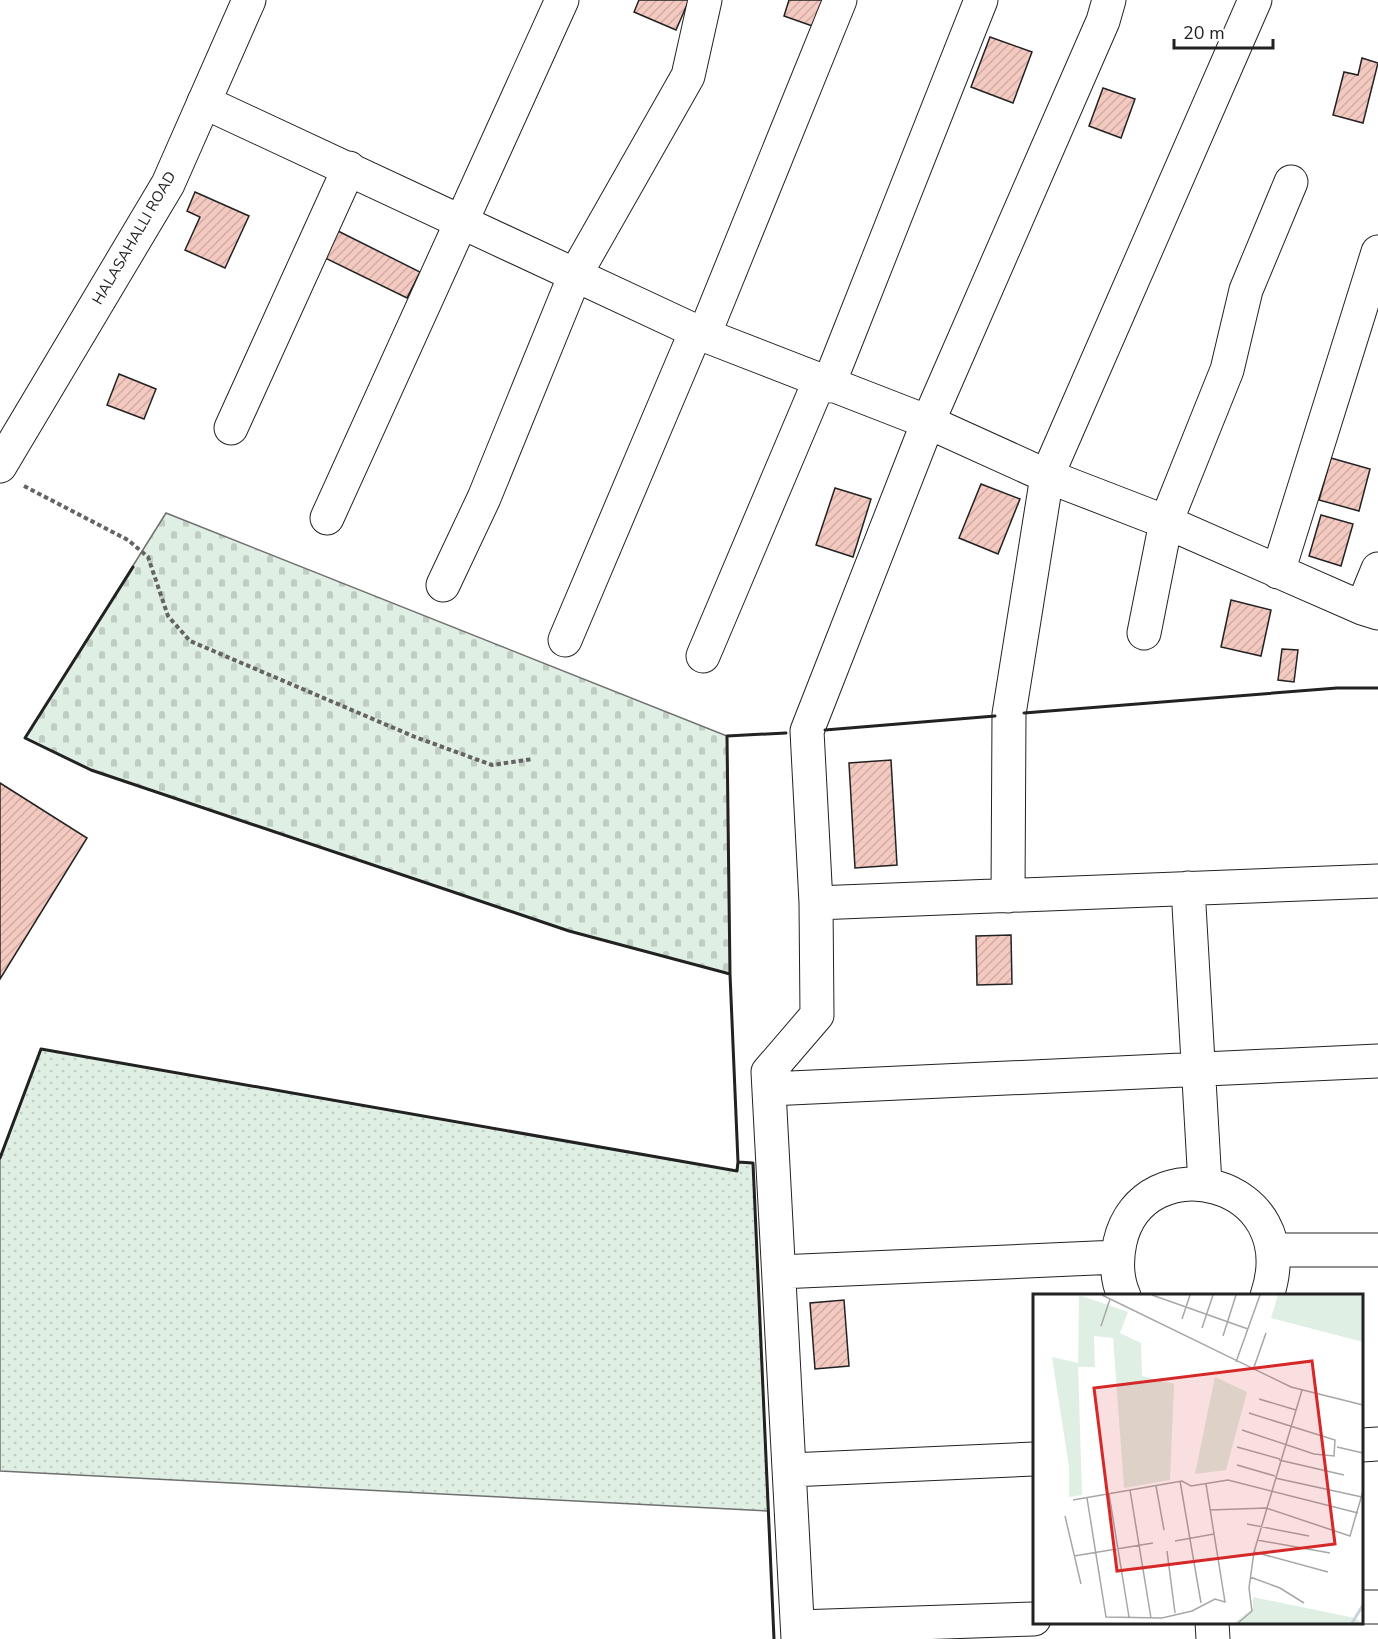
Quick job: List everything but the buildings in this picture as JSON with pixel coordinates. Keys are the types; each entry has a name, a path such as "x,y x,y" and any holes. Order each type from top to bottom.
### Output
{"street":[{"name":"HALASAHALLI ROAD","path":"8,459 168,184 249,0"},
{"path":"327,518 562,0"},
{"path":"443,585 484,498 575,275 688,76 705,0"},
{"path":"565,640 700,333 840,0"},
{"path":"703,656 824,384 981,0"},
{"path":"1033,1619 798,1633 768,1072 817,1015 816,903 807,731 928,422 1103,21 1109,0"},
{"path":"1008,896 1009,714 1047,476 1256,0"},
{"path":"204,102 700,333 824,384 928,422 1047,476 1166,522 1370,610 1378,569"},
{"path":"231,428 349,168"},
{"path":"1144,633 1166,522 1227,370 1246,290 1292,182"},
{"path":"1278,572 1378,252"},
{"path":"816,903 1378,881"},
{"path":"1188,888 1205,1184"},
{"path":"769,1089 1378,1061"},
{"path":"1123,1294 1119,1284 1117,1257 1122,1232 1136,1210 1156,1194 1179,1185 1205,1184 1230,1191 1250,1205 1266,1226 1274,1250 1274,1275 1268,1294"},
{"path":"1274,1250 1378,1250"},
{"path":"779,1272 1117,1257"},
{"path":"1363,1445 1378,1444"},
{"path":"790,1470 1033,1459"},
{"path":"1212,1624 1213,1639"}],"path":[{"path":"8,459 128,540 148,557 168,616 190,641 415,736 492,765 533,759"}],"green space":[{"path":"166,513 727,736 730,974 569,931 91,770 25,738"},
{"path":"41,1049 736,1171 738,1162 753,1163 768,1511 0,1471 0,1158"}],"wall":[{"path":"133,567 25,738 91,770 569,931 730,974"},
{"path":"1024,713 1337,688 1378,688"},
{"path":"825,730 995,716"},
{"path":"774,1639 753,1163 738,1162 730,974 727,736 786,733"},
{"path":"0,1158 41,1049 737,1171 738,1162"}]}
